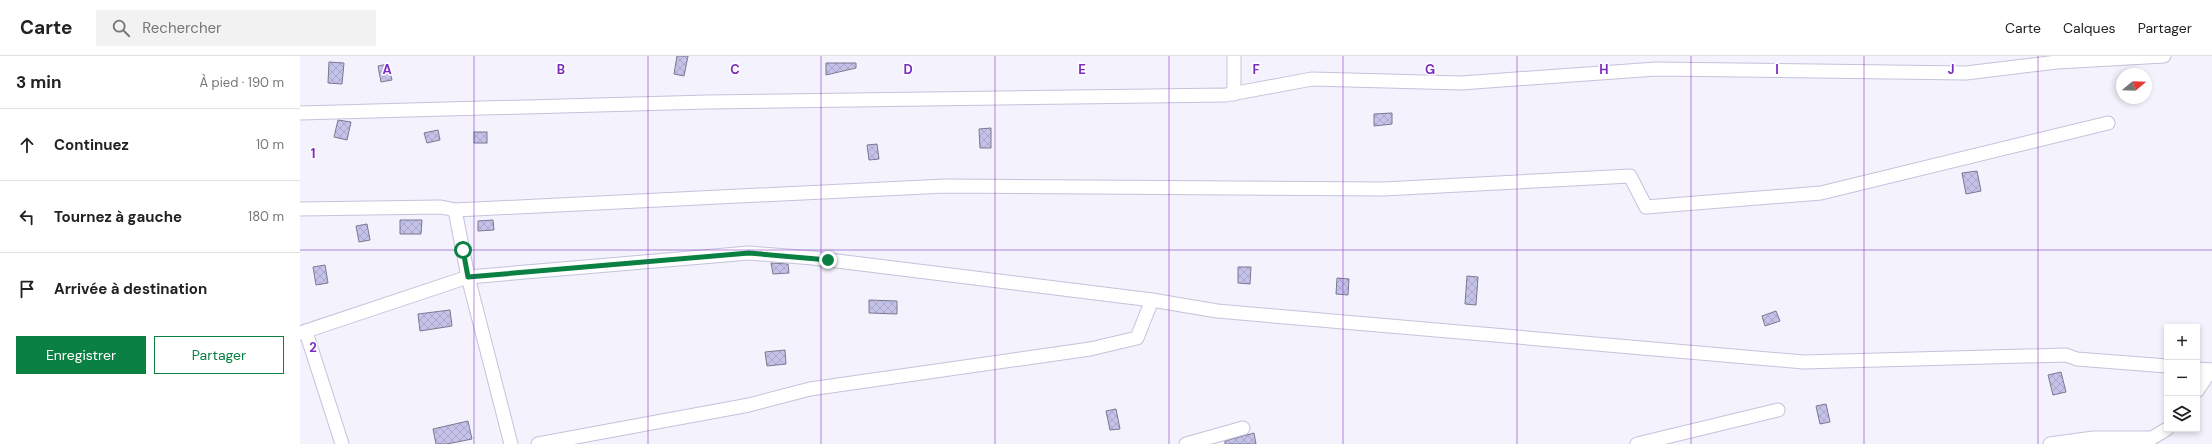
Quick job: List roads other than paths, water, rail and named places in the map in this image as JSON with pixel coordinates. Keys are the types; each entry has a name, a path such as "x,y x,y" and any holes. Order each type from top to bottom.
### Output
{"street":[{"path":"1234,56 1234,94"},
{"path":"300,113 707,102 1234,94 1312,79 1461,83 1656,69 1966,74 2057,62 2163,56"},
{"path":"300,209 441,207 455,210 945,186 1384,189 1630,176 1646,207 1820,193 2108,123"},
{"path":"455,210 468,277 511,444"},
{"path":"342,444 303,333 468,277 749,253 813,258 1152,300 1217,311 1804,362 2066,354 2077,359 2164,366"},
{"path":"538,444 749,405 810,389 1090,349 1137,338 1152,300"},
{"path":"2200,369 2211,370 2200,386"},
{"path":"1637,444 1778,410"},
{"path":"1186,444 1243,428"},
{"path":"2050,444 2093,438 2152,438 2164,431"}]}
